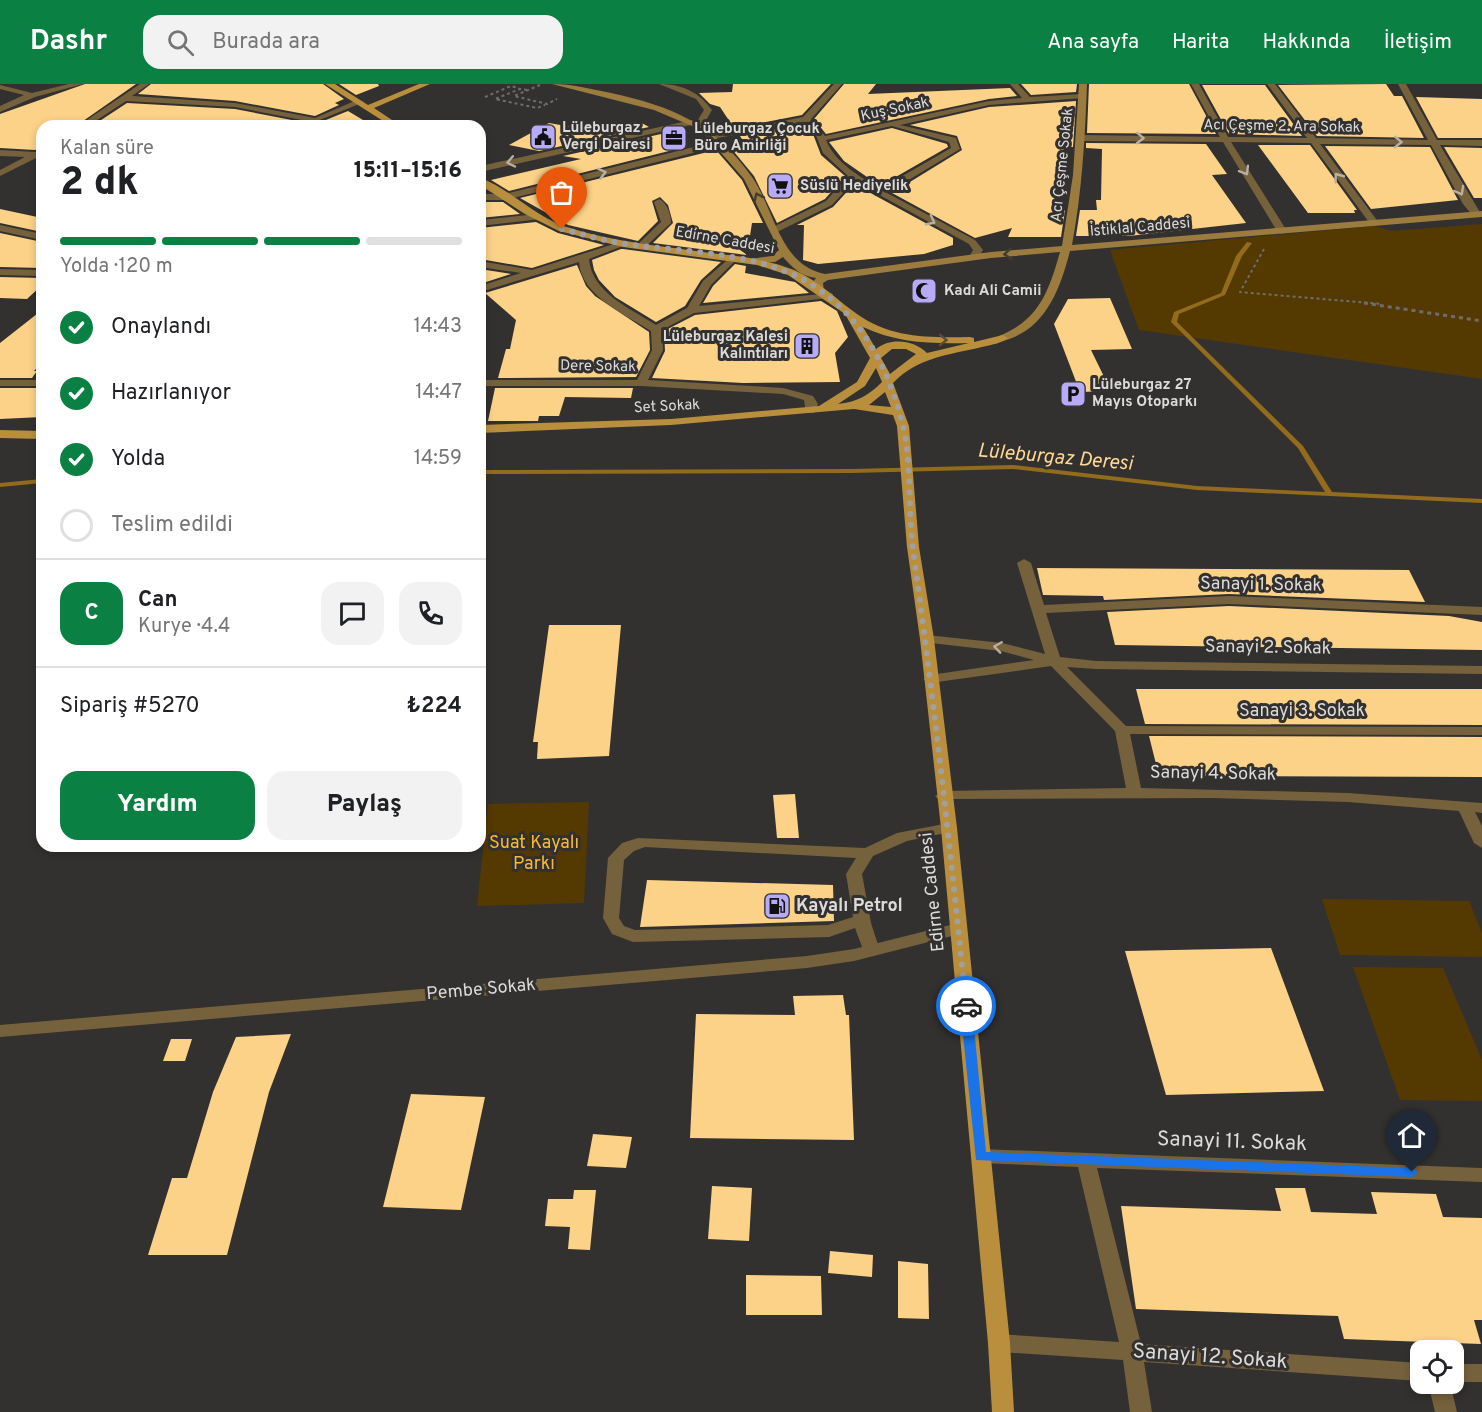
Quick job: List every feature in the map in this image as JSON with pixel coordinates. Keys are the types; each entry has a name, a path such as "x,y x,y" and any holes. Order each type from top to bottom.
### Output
{"main road":[{"path":"329,84 387,120"},
{"path":"368,108 426,84"},
{"path":"556,84 647,106 695,125 715,140 753,186 792,264 802,272 825,277"},
{"name":"Acı Çeşme Sokak","path":"1003,338 1026,326 1042,310 1050,297 1066,249 1082,138 1083,84"},
{"name":"Edirne Caddesi","path":"486,185 562,229 623,244 754,261 792,273 824,292 849,312 888,382 900,415 913,547 927,639 943,796 949,828 999,1343 1003,1412"},
{"name":"İstiklal Caddesi","path":"825,277 974,257 1480,213"},
{"path":"754,261 776,259 784,250"},
{"path":"1036,251 1051,254 1062,261"},
{"path":"824,292 818,281 825,277"},
{"path":"849,312 870,327 904,337 950,340 1003,338"},
{"name":"Set Sokak","path":"486,429 659,422 854,406 870,400 905,366 920,359 1003,338"},
{"path":"810,411 840,399 858,387 870,371 875,355 883,347 902,345 919,351 922,355 920,359"},
{"name":"Set Sokak","path":"854,406 900,415"},
{"path":"0,434 36,435"}],"street":[{"path":"0,109 32,95 79,84"},
{"path":"91,120 146,84"},
{"path":"486,168 695,125 708,110 699,96 663,84"},
{"path":"486,197 505,198 715,140 806,119 831,95 838,84"},
{"path":"1014,84 1028,100"},
{"path":"1195,84 1225,139 1282,231"},
{"path":"1271,84 1374,224"},
{"path":"1402,84 1468,204 1480,213"},
{"path":"0,87 32,95"},
{"name":"Kuş Sokak","path":"821,139 989,103 1083,96"},
{"path":"125,98 235,105 315,120 360,102"},
{"path":"806,119 819,132 826,151 854,176 880,193 972,242 978,250 974,257"},
{"path":"880,193 956,149 953,140 889,125"},
{"name":"Acı Çeşme 2. Ara Sokak","path":"1082,138 1482,143"},
{"path":"0,153 36,154"},
{"path":"0,173 36,156"},
{"path":"774,230 829,203 854,176"},
{"path":"640,246 666,223 666,217 659,202"},
{"path":"486,222 538,217"},
{"path":"0,228 36,236"},
{"path":"486,287 531,272 584,259 623,244"},
{"path":"691,310 707,283 732,258"},
{"path":"584,259 585,277 595,288 656,329 661,338 657,353 641,383"},
{"path":"486,265 531,272"},
{"path":"0,272 36,273"},
{"path":"656,329 691,310 824,292"},
{"path":"0,383 36,383"},
{"name":"Dere Sokak","path":"486,383 641,383 794,393 809,398 812,404 810,411"},
{"path":"1024,563 1040,609 1054,661 1122,730 1134,792"},
{"name":"Sanayi 1. Sokak","path":"1040,609 1229,600 1482,611"},
{"name":"Sanayi 2. Sokak","path":"927,639 1002,647 1054,661 1096,665 1482,670"},
{"name":"Sanayi 2. Sokak","path":"930,679 1054,661"},
{"name":"Sanayi 3. Sokak","path":"1122,730 1482,731"},
{"name":"Sanayi 4. Sokak","path":"943,796 1134,792 1326,797 1482,808"},
{"path":"1466,807 1482,843"},
{"path":"862,921 829,930 633,936 618,930 611,918 616,858 628,847 644,842 867,853 903,837 949,828"},
{"path":"867,853 854,874 863,931 872,951"},
{"name":"Pembe Sokak","path":"0,1031 807,962 872,951 958,929"},
{"name":"Sanayi 11. Sokak","path":"981,1156 1086,1162 1482,1175"},
{"path":"1086,1162 1132,1351 1141,1412"},
{"name":"Sanayi 12. Sokak","path":"999,1343 1410,1370"},
{"path":"1464,1373 1482,1373"},
{"path":"1442,1394 1446,1412"}],"path":[{"path":"543,84 514,96 547,104"},
{"path":"485,97 511,86 528,90"},
{"path":"520,88 495,99 537,108 577,89"},
{"path":"1282,231 1265,247 1240,292 1387,305 1482,321"}],"green space":[{"path":"1482,224 1482,379 1139,330 1110,250 1375,226 1391,231"},
{"name":"Suat Kayalı Parkı","path":"589,802 584,903 477,906 483,852 486,852 488,804"},
{"path":"1322,899 1469,901 1482,933 1482,957 1340,955"},
{"path":"1353,967 1443,968 1482,1060 1482,1101 1400,1100"}],"building":[{"path":"85,84 136,84 85,120 36,120 35,150 0,148 0,114"},
{"path":"151,84 323,84 344,99 335,103 339,105 315,116 235,101 138,94"},
{"path":"339,84 378,84 379,86 356,95"},
{"path":"733,84 831,84 802,115 734,128 720,107 710,104 699,93 732,92"},
{"path":"844,84 876,84 868,94 1010,88 1017,96 989,99 826,134 814,119"},
{"path":"1021,84 1077,84 1076,92 1031,95"},
{"path":"1089,84 1189,84 1216,134 1087,133"},
{"path":"1386,84 1394,96 1402,96 1424,138 1317,136 1278,85"},
{"path":"1202,85 1265,85 1302,136 1229,134"},
{"path":"1416,97 1482,99 1482,138 1438,138"},
{"path":"1076,101 1073,147 1064,147 1061,167 1058,166 1054,187 1055,210 1065,210 1061,237 1008,237 1012,228 975,238 892,193 962,150 957,136 910,125 989,107"},
{"path":"127,103 235,109 292,120 101,120"},
{"path":"348,111 363,120 326,120"},
{"path":"638,121 649,127 539,151 509,145 549,123 600,132"},
{"path":"803,124 813,134 821,155 845,176 825,199 777,223 754,176 730,147 745,144 740,136"},
{"path":"892,128 947,144 948,147 880,186 844,161 829,142"},
{"path":"661,134 685,147 509,191 491,180 581,159 563,156"},
{"path":"1086,143 1206,144 1227,174 1212,175 1246,223 1129,236 1076,236 1080,210 1097,210 1096,200 1101,200 1102,149 1086,148"},
{"path":"1258,145 1310,145 1357,210 1354,210 1355,213 1308,213"},
{"path":"1325,146 1430,147 1458,200 1371,209"},
{"path":"1444,147 1482,148 1482,198 1474,198"},
{"path":"716,150 742,180 763,223 752,223 749,242 726,235 724,238 747,255 653,243 673,223 668,205 660,197 652,201 658,221 638,241 568,225 520,198"},
{"path":"854,184 953,238 953,245 924,254 818,264 803,260 804,225 797,225 833,207"},
{"path":"486,202 503,202 520,214 486,217"},
{"path":"0,209 36,217 36,231 0,223"},
{"path":"536,222 558,233 604,245 532,268 486,260 486,227"},
{"path":"0,233 36,241 36,268 0,267"},
{"path":"621,249 721,262 701,280 685,306 656,322 615,297 599,280 594,270 592,260"},
{"path":"735,264 746,266 745,273 795,282 809,293 703,303 713,286"},
{"path":"577,265 586,286 595,296 649,332 650,350 636,377 498,378 506,349 510,349 516,320 486,293"},
{"path":"486,270 511,274 486,282"},
{"path":"0,277 36,278 36,291 27,299 0,298"},
{"path":"1110,298 1132,349 1091,350 1111,391 1080,392 1054,324 1068,299"},
{"path":"821,301 837,311 848,337 835,353 840,382 743,383 652,378 665,351 664,331 695,315"},
{"path":"36,315 36,369 34,371 36,372 32,378 0,378 0,343"},
{"path":"0,388 36,388 36,417 0,419"},
{"path":"495,388 633,388 631,398 565,397 559,416 539,416 538,421 488,421"},
{"path":"1037,568 1409,570 1425,602 1229,594 1104,600 1103,596 1043,595"},
{"path":"1229,606 1449,616 1482,622 1482,650 1115,645 1107,612"},
{"path":"549,625 621,625 609,756 537,759 538,742 533,742"},
{"path":"1136,689 1482,689 1482,725 1145,724"},
{"path":"1149,736 1482,737 1482,777 1159,776"},
{"path":"795,794 799,838 777,838 773,795"},
{"path":"647,880 833,885 834,921 640,927"},
{"path":"1271,948 1324,1091 1166,1095 1125,951"},
{"path":"843,995 846,1015 849,1015 854,1140 690,1138 696,1014 795,1015 793,996"},
{"path":"291,1034 269,1092 227,1255 148,1255 172,1178 187,1178 213,1092 236,1037"},
{"path":"171,1039 192,1039 185,1061 163,1061"},
{"path":"411,1094 485,1097 461,1210 383,1207"},
{"path":"593,1134 632,1137 626,1168 587,1166"},
{"path":"712,1186 752,1188 749,1241 708,1239"},
{"path":"1275,1188 1305,1188 1311,1212 1377,1214 1371,1192 1436,1194 1443,1217 1482,1218 1482,1320 1474,1320 1481,1344 1464,1343 1464,1340 1410,1341 1344,1339 1338,1316 1136,1309 1121,1206 1281,1211"},
{"path":"574,1190 596,1190 590,1250 568,1249 570,1227 545,1226 548,1199 573,1199"},
{"path":"830,1251 873,1255 872,1277 828,1273"},
{"path":"898,1261 928,1264 929,1319 898,1318"},
{"path":"746,1275 821,1276 822,1315 746,1315"}],"waterway":[{"path":"1249,243 1239,256 1223,294 1176,313 1174,322 1301,447 1330,494"},
{"name":"Lüleburgaz Deresi","path":"486,472 852,471 1013,467 1197,488 1482,501"},
{"name":"Lüleburgaz Deresi","path":"0,485 36,482"}],"way so far":[{"path":"562,229 623,244 758,262 792,273 815,286 849,312 858,323 879,363 903,426 913,547 927,639 943,796 949,828 966,1006"}],"place":[{"name":"Lüleburgaz Vergi Dairesi","path":"543,137"},
{"name":"Lüleburgaz Çocuk Büro Amirliği","path":"674,138"},
{"name":"Süslü Hediyelik","path":"780,186"},
{"name":"Kadı Ali Camii","path":"924,291"},
{"name":"Lüleburgaz Kalesi Kalıntıları","path":"807,346"},
{"name":"Lüleburgaz 27 Mayıs Otoparkı","path":"1073,394"},
{"name":"Kayalı Petrol","path":"777,906"}],"route":[{"path":"966,1006 981,1156 1086,1162 1412,1172"}]}
